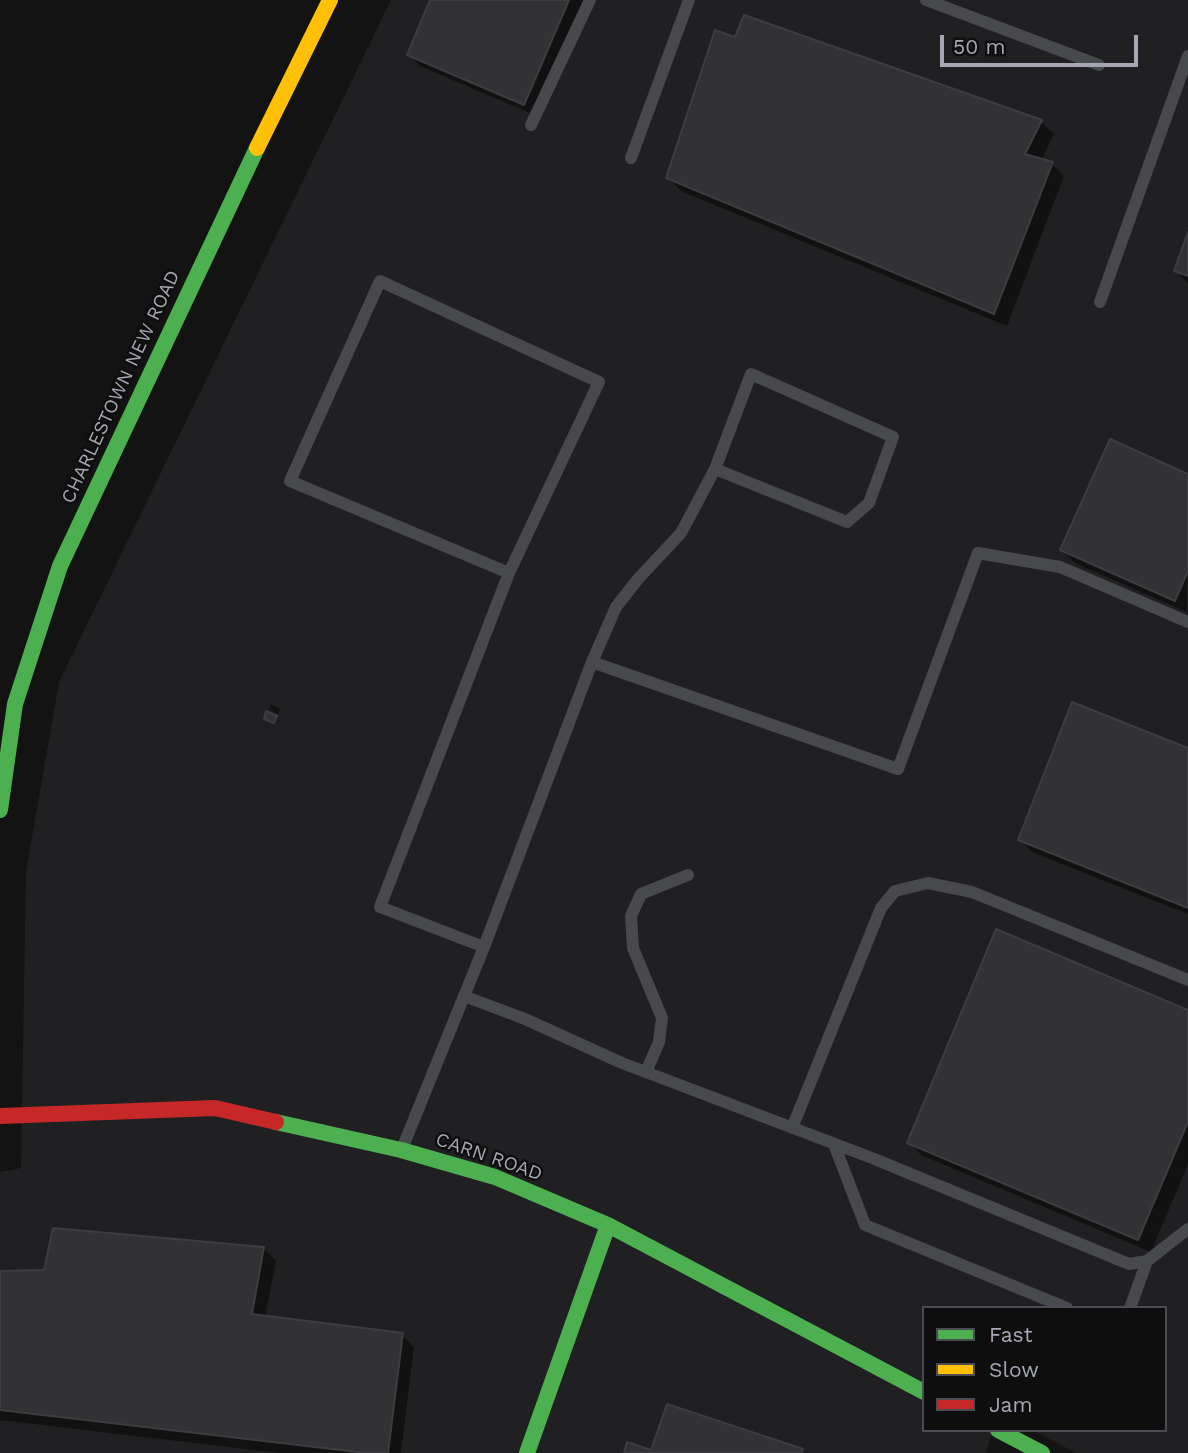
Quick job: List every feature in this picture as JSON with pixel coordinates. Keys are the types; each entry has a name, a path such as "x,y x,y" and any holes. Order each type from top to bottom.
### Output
{"street":[{"name":"CHARLESTOWN NEW ROAD","path":"0,810 15,704 60,566 330,0"},
{"name":"CARN ROAD","path":"0,1116 215,1108 401,1150 495,1177 608,1225 922,1391"},
{"path":"527,1453 608,1225"},
{"path":"1002,1432 1042,1453"}],"lane":[{"path":"531,125 590,0"},
{"path":"631,158 689,0"},
{"path":"926,0 1099,65"},
{"path":"1100,302 1188,56"},
{"path":"484,947 380,907 509,573 599,382 380,281 290,481 509,573"},
{"path":"401,1150 484,947 592,662 616,607 681,533 715,468 751,374 894,437 869,503 847,522 715,468"},
{"path":"592,662 898,769 978,553 1059,567 1188,622"},
{"path":"646,1072 659,1042 663,1018 633,948 631,916 641,894 688,875"},
{"path":"792,1128 881,908 895,891 928,883 972,892 1188,980"},
{"path":"464,996 525,1019 646,1072 834,1144 1129,1264 1147,1261 1188,1229"},
{"path":"834,1144 865,1225 1062,1306"},
{"path":"1131,1306 1147,1261"}],"shaded area":[{"path":"391,0 1188,0 1188,1453 1076,1453 1036,1432 1167,1432 1167,1306 922,1306 922,1432 992,1432 986,1453 0,1453 0,1172 21,1168 26,872 59,682"}],"building":[{"path":"430,0 569,0 524,105 407,55"},
{"path":"744,15 1042,120 1025,154 1053,162 994,314 666,178 715,30 735,37"},
{"path":"1188,232 1188,276 1174,271"},
{"path":"1110,439 1188,474 1188,571 1175,601 1060,550"},
{"path":"1072,702 1188,748 1188,908 1018,840"},
{"path":"266,711 277,716 274,723 264,719"},
{"path":"996,929 1188,1010 1188,1122 1138,1240 907,1143"},
{"path":"53,1228 264,1247 252,1314 403,1333 388,1453 366,1453 0,1410 0,1271 44,1270"},
{"path":"667,1404 803,1449 801,1453 624,1453 627,1442 651,1450"}],"traffic: fast":[{"path":"0,810 15,704 60,566 257,148"},
{"path":"276,1122 401,1150 495,1177 608,1225 922,1391"},
{"path":"527,1453 608,1225"},
{"path":"1002,1432 1042,1453"}],"traffic: slow":[{"path":"257,148 330,0"}],"traffic: jam":[{"path":"0,1116 215,1108 276,1122"}]}
